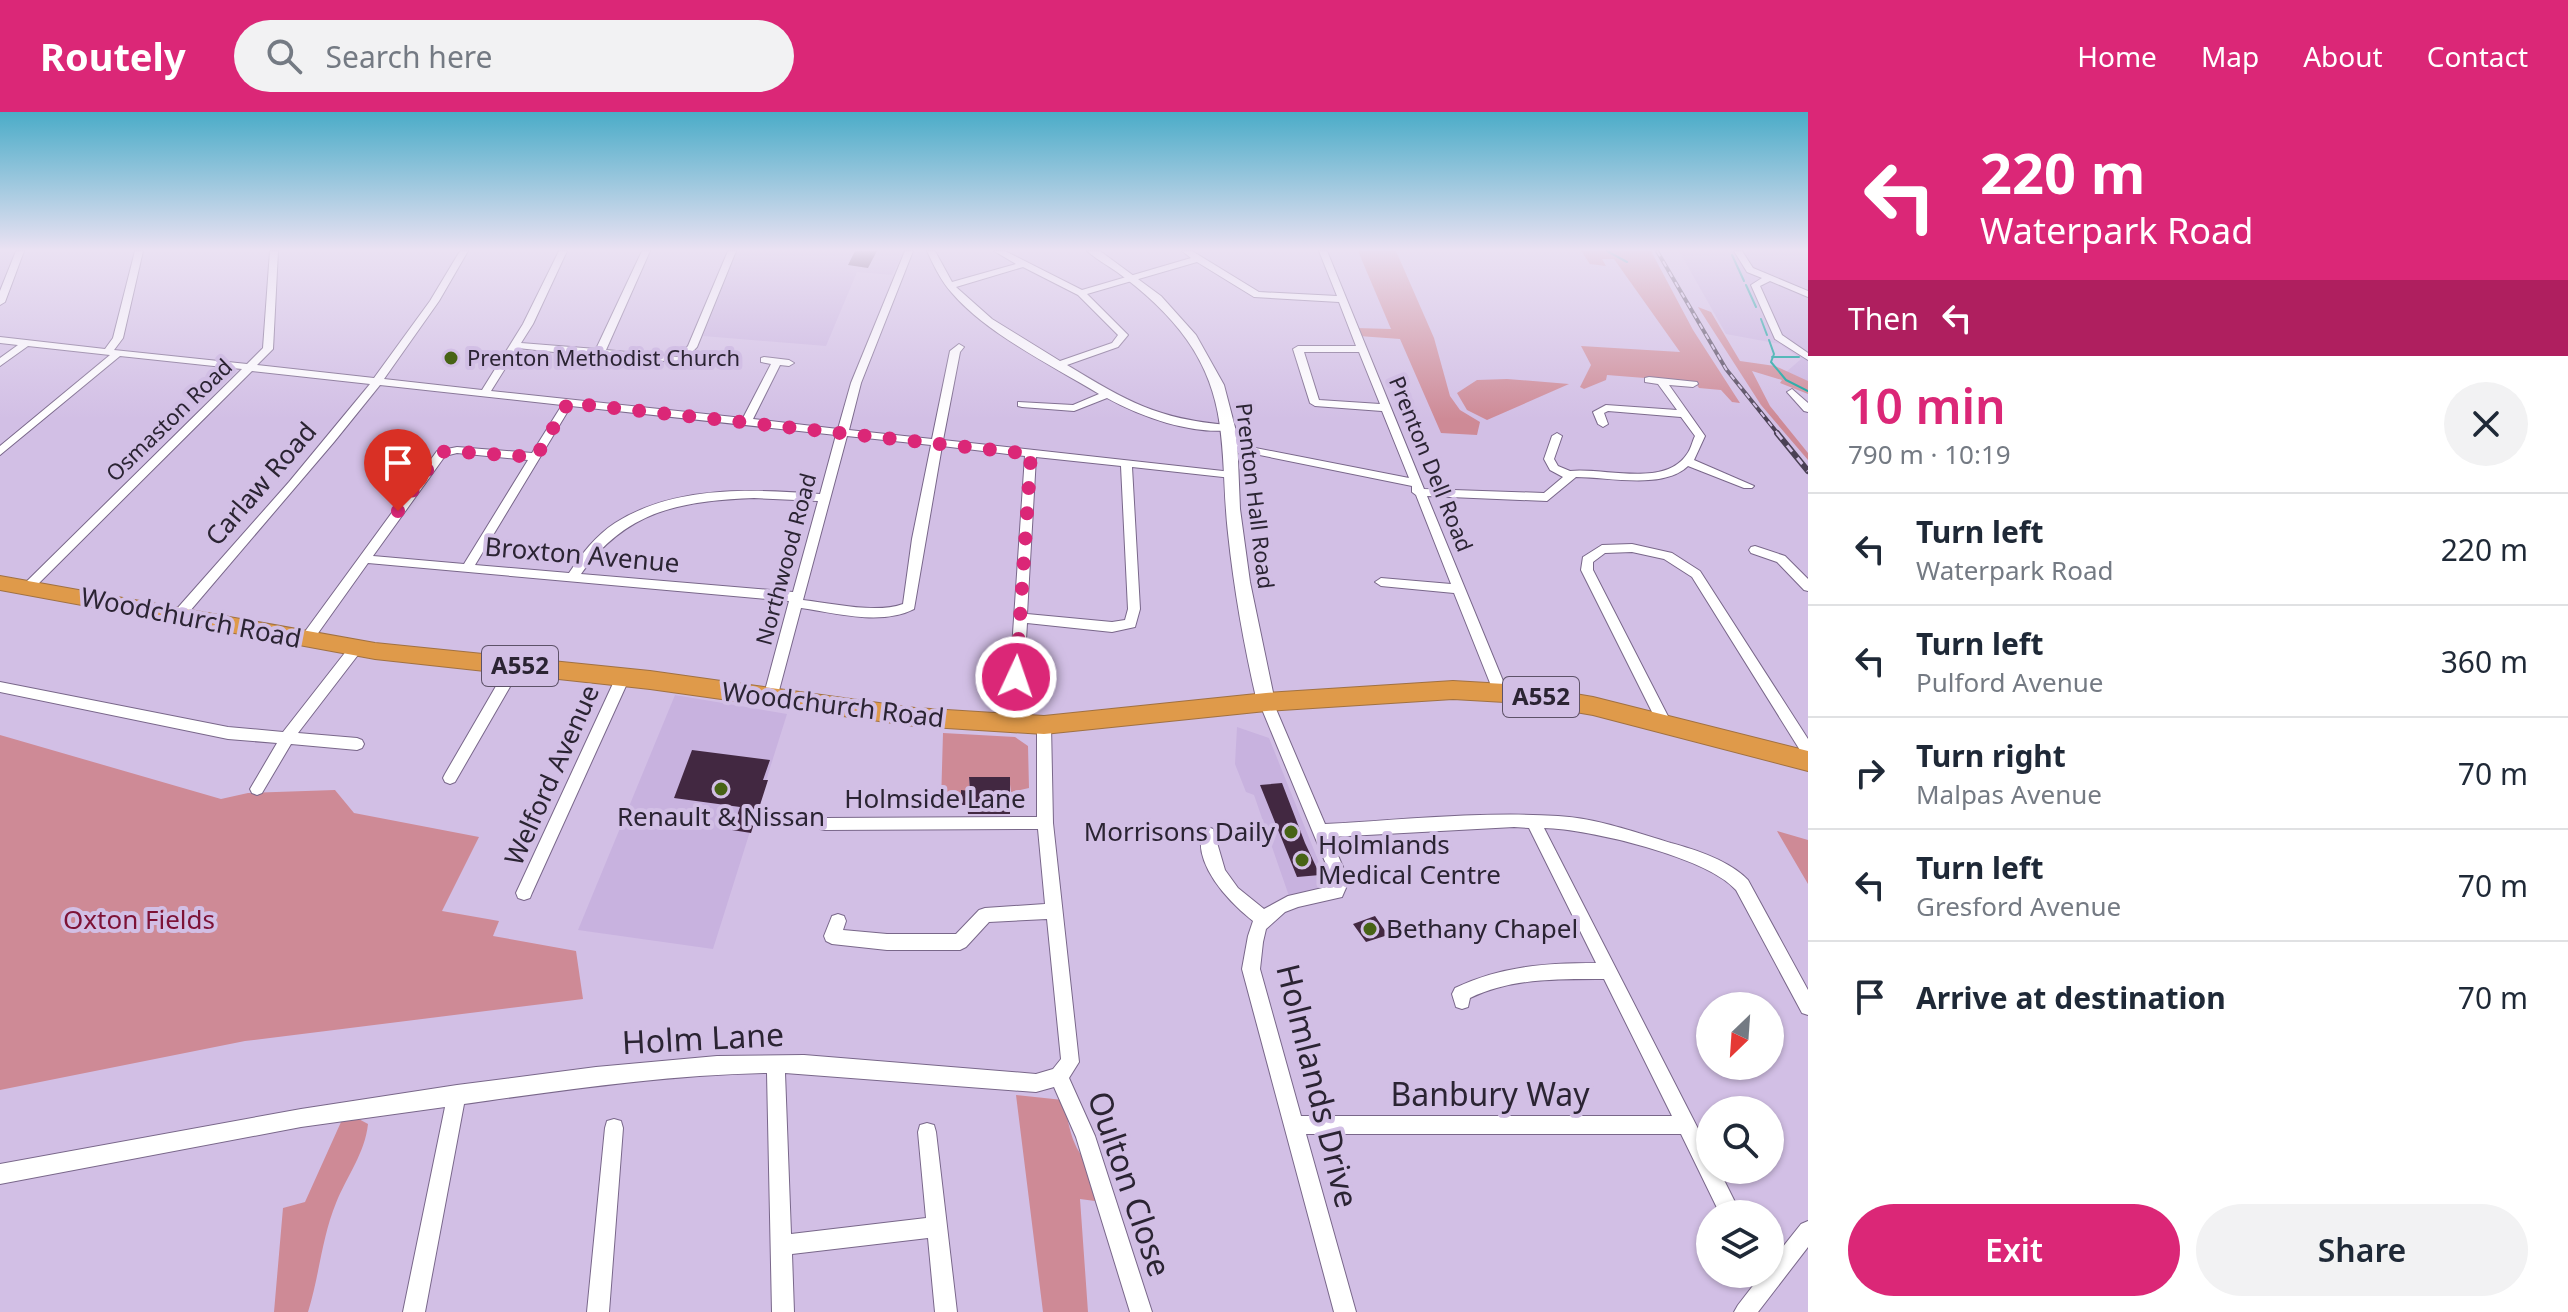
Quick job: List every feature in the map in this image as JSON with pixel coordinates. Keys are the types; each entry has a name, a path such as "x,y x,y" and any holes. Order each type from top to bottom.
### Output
{"highway":[{"name":"Woodchurch Road","path":"0,583 356,648 623,677 915,717 1044,725 1266,702 1453,690 1501,693 1593,706 1808,761"}],"street":[{"path":"0,452 112,353 125,307"},
{"name":"Osmaston Road","path":"27,588 268,349 271,307"},
{"name":"Carlaw Road","path":"179,615 377,382 431,307"},
{"path":"484,394 534,307"},
{"path":"599,354 620,307"},
{"path":"515,345 674,361 687,356 708,307"},
{"name":"Northwood Road","path":"770,698 842,432 870,344 886,307"},
{"path":"972,307 1059,365 1141,411 1176,422 1228,428"},
{"path":"1059,365 1115,345 1123,338 1120,330 1096,307"},
{"name":"Prenton Hall Road","path":"1163,307 1180,322 1205,356 1219,390 1228,428 1246,602 1266,702"},
{"name":"Prenton Dell Road","path":"1345,307 1501,693"},
{"path":"1765,307 1778,337 1808,357"},
{"path":"0,340 1232,475"},
{"path":"0,363 26,343"},
{"path":"935,443 954,354 959,347"},
{"path":"1363,349 1298,349 1315,403 1386,408"},
{"path":"746,422 783,362 764,360"},
{"path":"1230,446 1417,487 1547,497 1570,476 1582,473 1650,479 1662,477 1687,461 1700,436 1693,422 1656,381 1693,384"},
{"path":"1792,392 1808,409"},
{"path":"1028,403 1074,408 1108,394"},
{"path":"467,568 568,403"},
{"path":"1603,424 1598,412 1606,408 1683,414"},
{"path":"1550,439 1549,459 1554,468 1570,476"},
{"name":"Broxton Avenue","path":"364,559 795,600 884,612 906,610 935,443"},
{"path":"306,640 441,453 457,450 536,457"},
{"path":"1015,707 1031,454"},
{"path":"1687,461 1748,486"},
{"path":"1019,618 1112,627 1130,624 1134,609 1126,464"},
{"path":"572,578 597,542 635,519 674,503 734,493 824,498"},
{"path":"1665,724 1587,570 1587,560 1592,554 1618,548 1668,556 1696,574 1808,751"},
{"path":"1754,550 1781,559 1808,587"},
{"path":"1381,582 1459,589"},
{"path":"257,789 288,736 356,648"},
{"path":"450,778 515,666"},
{"name":"Welford Avenue","path":"524,893 623,677"},
{"path":"0,687 228,733 357,744"},
{"path":"1207,832 1213,869 1226,888 1264,919 1301,898 1336,892 1341,881 1266,702"},
{"path":"1044,725 1045,823 1070,1062 1059,1076"},
{"path":"1320,831 1533,821 1617,833 1680,852 1732,874 1742,885 1808,1007"},
{"path":"1533,821 1724,1200"},
{"name":"Holmside Lane","path":"825,824 1045,823"},
{"path":"838,921 832,936 887,942 960,942 985,915 1053,911"},
{"name":"Holmlands Drive","path":"1264,919 1257,933 1251,969 1345,1312"},
{"path":"1459,996 1519,973 1608,971"},
{"path":"776,1064 783,1312"},
{"name":"Holm Lane","path":"0,1174 256,1126 457,1094 671,1069 776,1064 956,1073 1036,1083 1059,1076"},
{"name":"Oulton Close","path":"1059,1076 1085,1136 1141,1312"},
{"path":"414,1312 457,1094"},
{"name":"Banbury Way","path":"1294,1125 1685,1125"},
{"path":"598,1312 614,1128"},
{"path":"927,1132 934,1227 946,1312"},
{"path":"782,1245 934,1227"},
{"path":"1784,1256 1808,1231"},
{"path":"1745,1312 1760,1288"}],"shaded area":[{"path":"715,307 842,307 826,346 703,336"},
{"path":"1711,307 1808,307 1808,382 1785,373 1801,359 1780,344 1726,334"},
{"path":"675,695 787,714 713,949 578,930"},
{"path":"1237,727 1269,738 1324,875 1331,876 1335,881 1333,889 1289,896 1254,795 1246,792 1235,764"}],"green space":[{"path":"1382,307 1420,307 1434,338 1450,396 1460,410 1480,422 1477,435 1441,433 1400,339 1359,336 1356,328 1391,329"},
{"path":"1648,307 1681,307 1740,403 1732,402 1721,390 1699,388 1695,382 1607,375 1606,380 1584,389 1580,387 1591,365 1581,346 1680,352"},
{"path":"1698,307 1711,312 1740,361 1775,366 1808,381 1808,394 1780,383 1782,380 1752,371 1770,406 1808,453 1808,460 1761,405"},
{"path":"1477,380 1569,384 1487,420 1467,410 1457,393"},
{"path":"943,733 1015,737 1028,746 1029,788 1011,792 1009,777 969,778 970,791 961,791 961,805 941,803"},
{"name":"Oxton Fields","path":"0,735 221,799 248,793 335,790 354,813 479,837 442,911 499,921 493,936 576,951 583,999 245,1041 0,1090"},
{"path":"1777,831 1808,840 1808,884"},
{"path":"1016,1095 1063,1100 1075,1144 1094,1174 1097,1190 1095,1201 1080,1199 1088,1312 1043,1312"},
{"path":"355,1117 368,1124 366,1135 331,1216 308,1312 274,1312 283,1208 305,1202 341,1122"}],"building":[{"name":"Renault & Nissan","path":"692,750 770,760 763,780 768,780 751,833 732,830 740,807 674,798"},
{"path":"969,777 1010,777 1010,814 968,814 967,805 961,805 961,790 970,791"},
{"path":"1282,783 1320,875 1297,877 1260,785"},
{"name":"Bethany Chapel","path":"1375,916 1388,935 1366,942 1353,924"}],"waterway":[{"path":"1761,319 1767,335"},
{"path":"1769,340 1773,357"},
{"path":"1773,357 1799,357"},
{"path":"1773,357 1771,362 1786,380 1808,391"}],"railway":[{"path":"1690,307 1726,369 1779,435"},
{"path":"1777,433 1808,471"}],"place":[{"name":"Prenton Methodist Church","path":"451,358"},
{"name":"Renault & Nissan","path":"721,789"},
{"name":"Morrisons Daily","path":"1291,832"},
{"name":"Holmlands Medical Centre","path":"1302,860"},
{"name":"Bethany Chapel","path":"1370,929"}],"route":[{"path":"398,511 437,456 445,451 536,457 568,403 1031,454 1016,677"}]}
